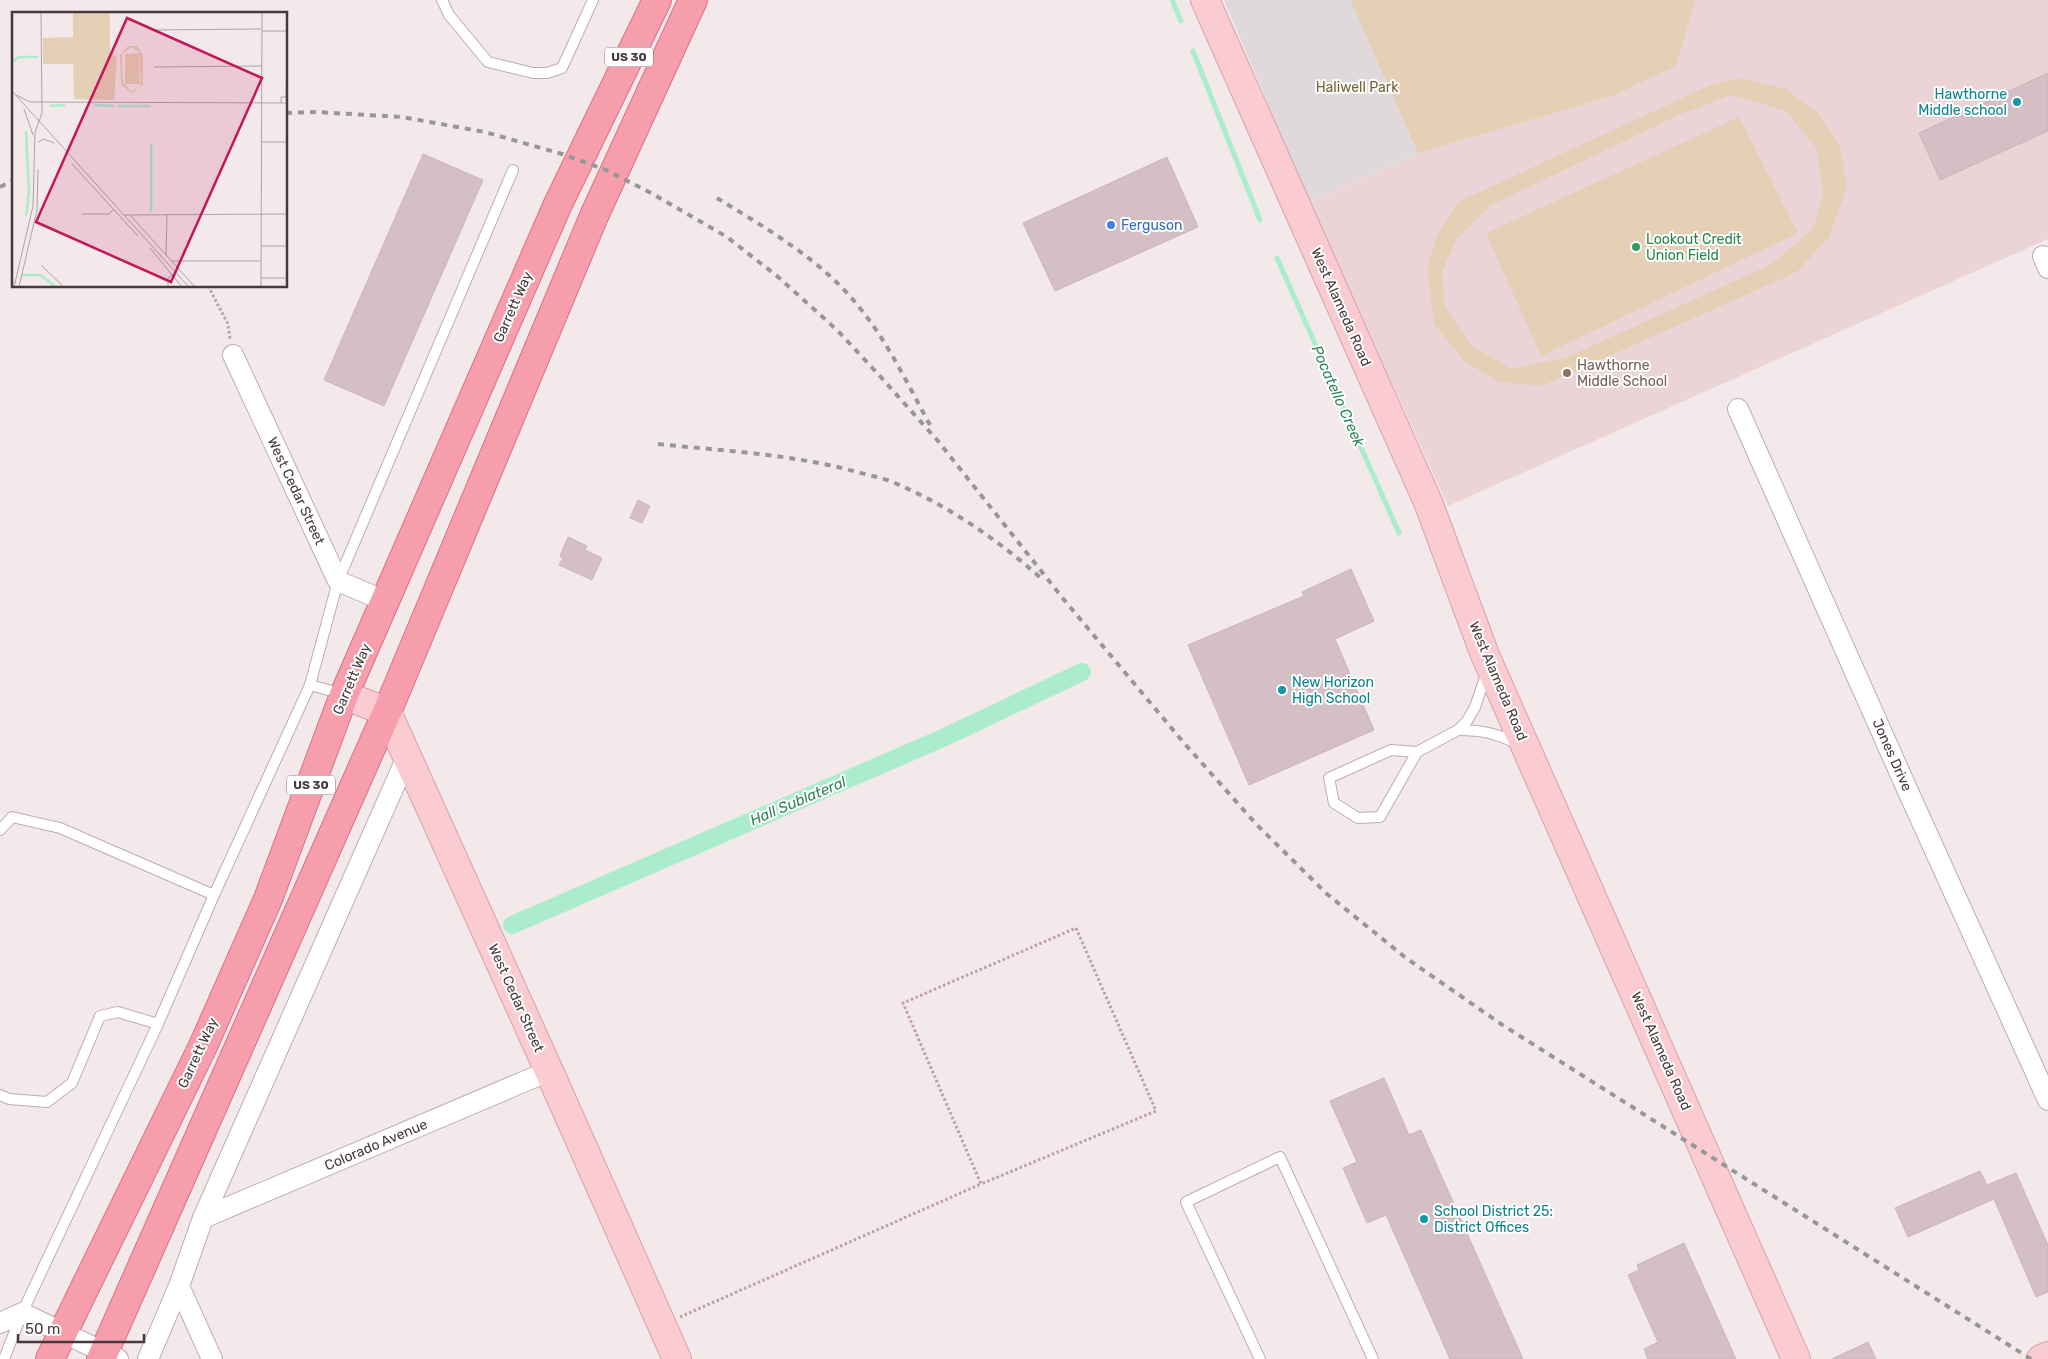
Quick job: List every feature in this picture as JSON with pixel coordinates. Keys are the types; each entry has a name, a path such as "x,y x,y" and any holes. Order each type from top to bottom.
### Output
{"main road":[{"name":"Garrett Way","path":"50,1359 61,1333 203,1046 268,899 344,695 558,204 657,0"},
{"name":"US 30","path":"108,1357 386,712 594,216 693,0"},
{"name":"West Alameda Road","path":"1205,0 1428,502 1489,664 1796,1359"},
{"path":"344,695 386,712"},
{"name":"West Cedar Street","path":"386,712 408,757 677,1359"},
{"path":"2041,1359 2048,1356"}],"street":[{"name":"West Cedar Street","path":"233,354 338,580"},
{"name":"Jones Drive","path":"1738,409 2048,1100"},
{"path":"338,580 385,601"},
{"path":"148,1359 179,1286 203,1218 408,757"},
{"name":"Colorado Avenue","path":"203,1218 549,1071"},
{"path":"179,1286 212,1359"},
{"path":"0,1323 22,1313 108,1357"}],"lane":[{"path":"442,0 449,16 488,62 533,74 547,73 562,68 593,0"},
{"path":"4,1359 22,1313 158,1024 214,895 310,685 338,580 513,170"},
{"path":"1417,752 1391,750 1329,778 1334,803 1358,818 1380,817 1417,752 1458,730 1467,721 1475,707 1489,664"},
{"path":"310,685 344,695"},
{"path":"1458,730 1474,730 1506,737 1528,751"},
{"path":"0,830 12,817 60,828 214,895"},
{"path":"0,1095 10,1099 47,1102 72,1083 100,1016 118,1012 158,1024"},
{"path":"1260,1359 1186,1202 1280,1158 1373,1359"}],"path":[{"path":"209,288 228,324 233,354"},
{"path":"662,1325 981,1184 1156,1111 1076,928 902,1003 981,1184"}],"shaded area":[{"path":"1224,0 1350,0 1418,153 1310,203"},
{"name":"Hawthorne Middle School","path":"1696,0 2048,0 2048,239 1448,506 1310,203 1418,153 1613,96 1676,66"}],"green space":[{"name":"Haliwell Park","path":"1224,0 1696,0 1676,66 1613,96 1418,153"},
{"path":"1740,78 1786,89 1819,113 1841,149 1847,187 1829,237 1797,272 1542,386 1499,382 1464,361 1434,324 1427,269 1436,238 1458,202 1710,85","holes":["1731,95 1786,111 1817,149 1823,195 1813,229 1770,265 1565,358 1511,369 1471,345 1445,307 1442,272 1456,240 1491,205 1679,115"]},
{"path":"1739,117 1798,233 1541,356 1486,233"}],"building":[{"name":"Hawthorne Middle school","path":"2048,73 2048,131 1940,180 1919,133"},
{"path":"423,154 483,180 384,406 324,380"},
{"name":"Ferguson","path":"1167,157 1198,227 1055,291 1023,223"},
{"path":"638,500 650,506 642,523 630,518"},
{"path":"568,537 587,546 585,550 602,558 592,580 559,565 563,558 560,556"},
{"name":"New Horizon High School","path":"1351,569 1374,621 1335,639 1374,730 1249,785 1188,645 1304,596 1302,592"},
{"name":"School District 25: District Offices","path":"1384,1078 1409,1135 1421,1130 1523,1359 1450,1359 1386,1215 1367,1223 1343,1168 1357,1162 1330,1101"},
{"path":"1980,1171 1987,1185 2016,1173 2048,1245 2048,1292 2036,1297 1994,1199 1908,1237 1895,1208"},
{"path":"1684,1243 1736,1359 1648,1359 1644,1349 1658,1342 1628,1275 1639,1270 1637,1265"},
{"path":"1868,1342 1876,1359 1832,1359"}],"waterway":[{"name":"Pocatello Creek","path":"1172,0 1181,21"},
{"name":"Pocatello Creek","path":"1193,51 1260,220"},
{"name":"Pocatello Creek","path":"1277,258 1399,533"},
{"name":"Hall Sublateral","path":"512,925 945,737 1082,672"}],"railway":[{"path":"288,113 316,112 402,117 485,132 562,154 606,170 651,193 727,237 777,276 837,330 879,375 938,441 1065,601 1184,743 1257,825 1327,894 1406,958 1501,1024 2031,1359"},
{"path":"0,187 12,181"},
{"path":"717,198 793,246 828,274 844,290 879,335 930,425"},
{"path":"658,444 808,461 890,481 931,500 989,536 1042,579"}],"place":[{"name":"Hawthorne Middle school","path":"2017,102"},
{"name":"Ferguson","path":"1111,225"},
{"name":"Lookout Credit Union Field","path":"1636,247"},
{"name":"Hawthorne Middle School","path":"1567,373"},
{"name":"New Horizon High School","path":"1282,690"},
{"name":"School District 25: District Offices","path":"1424,1219"}]}
